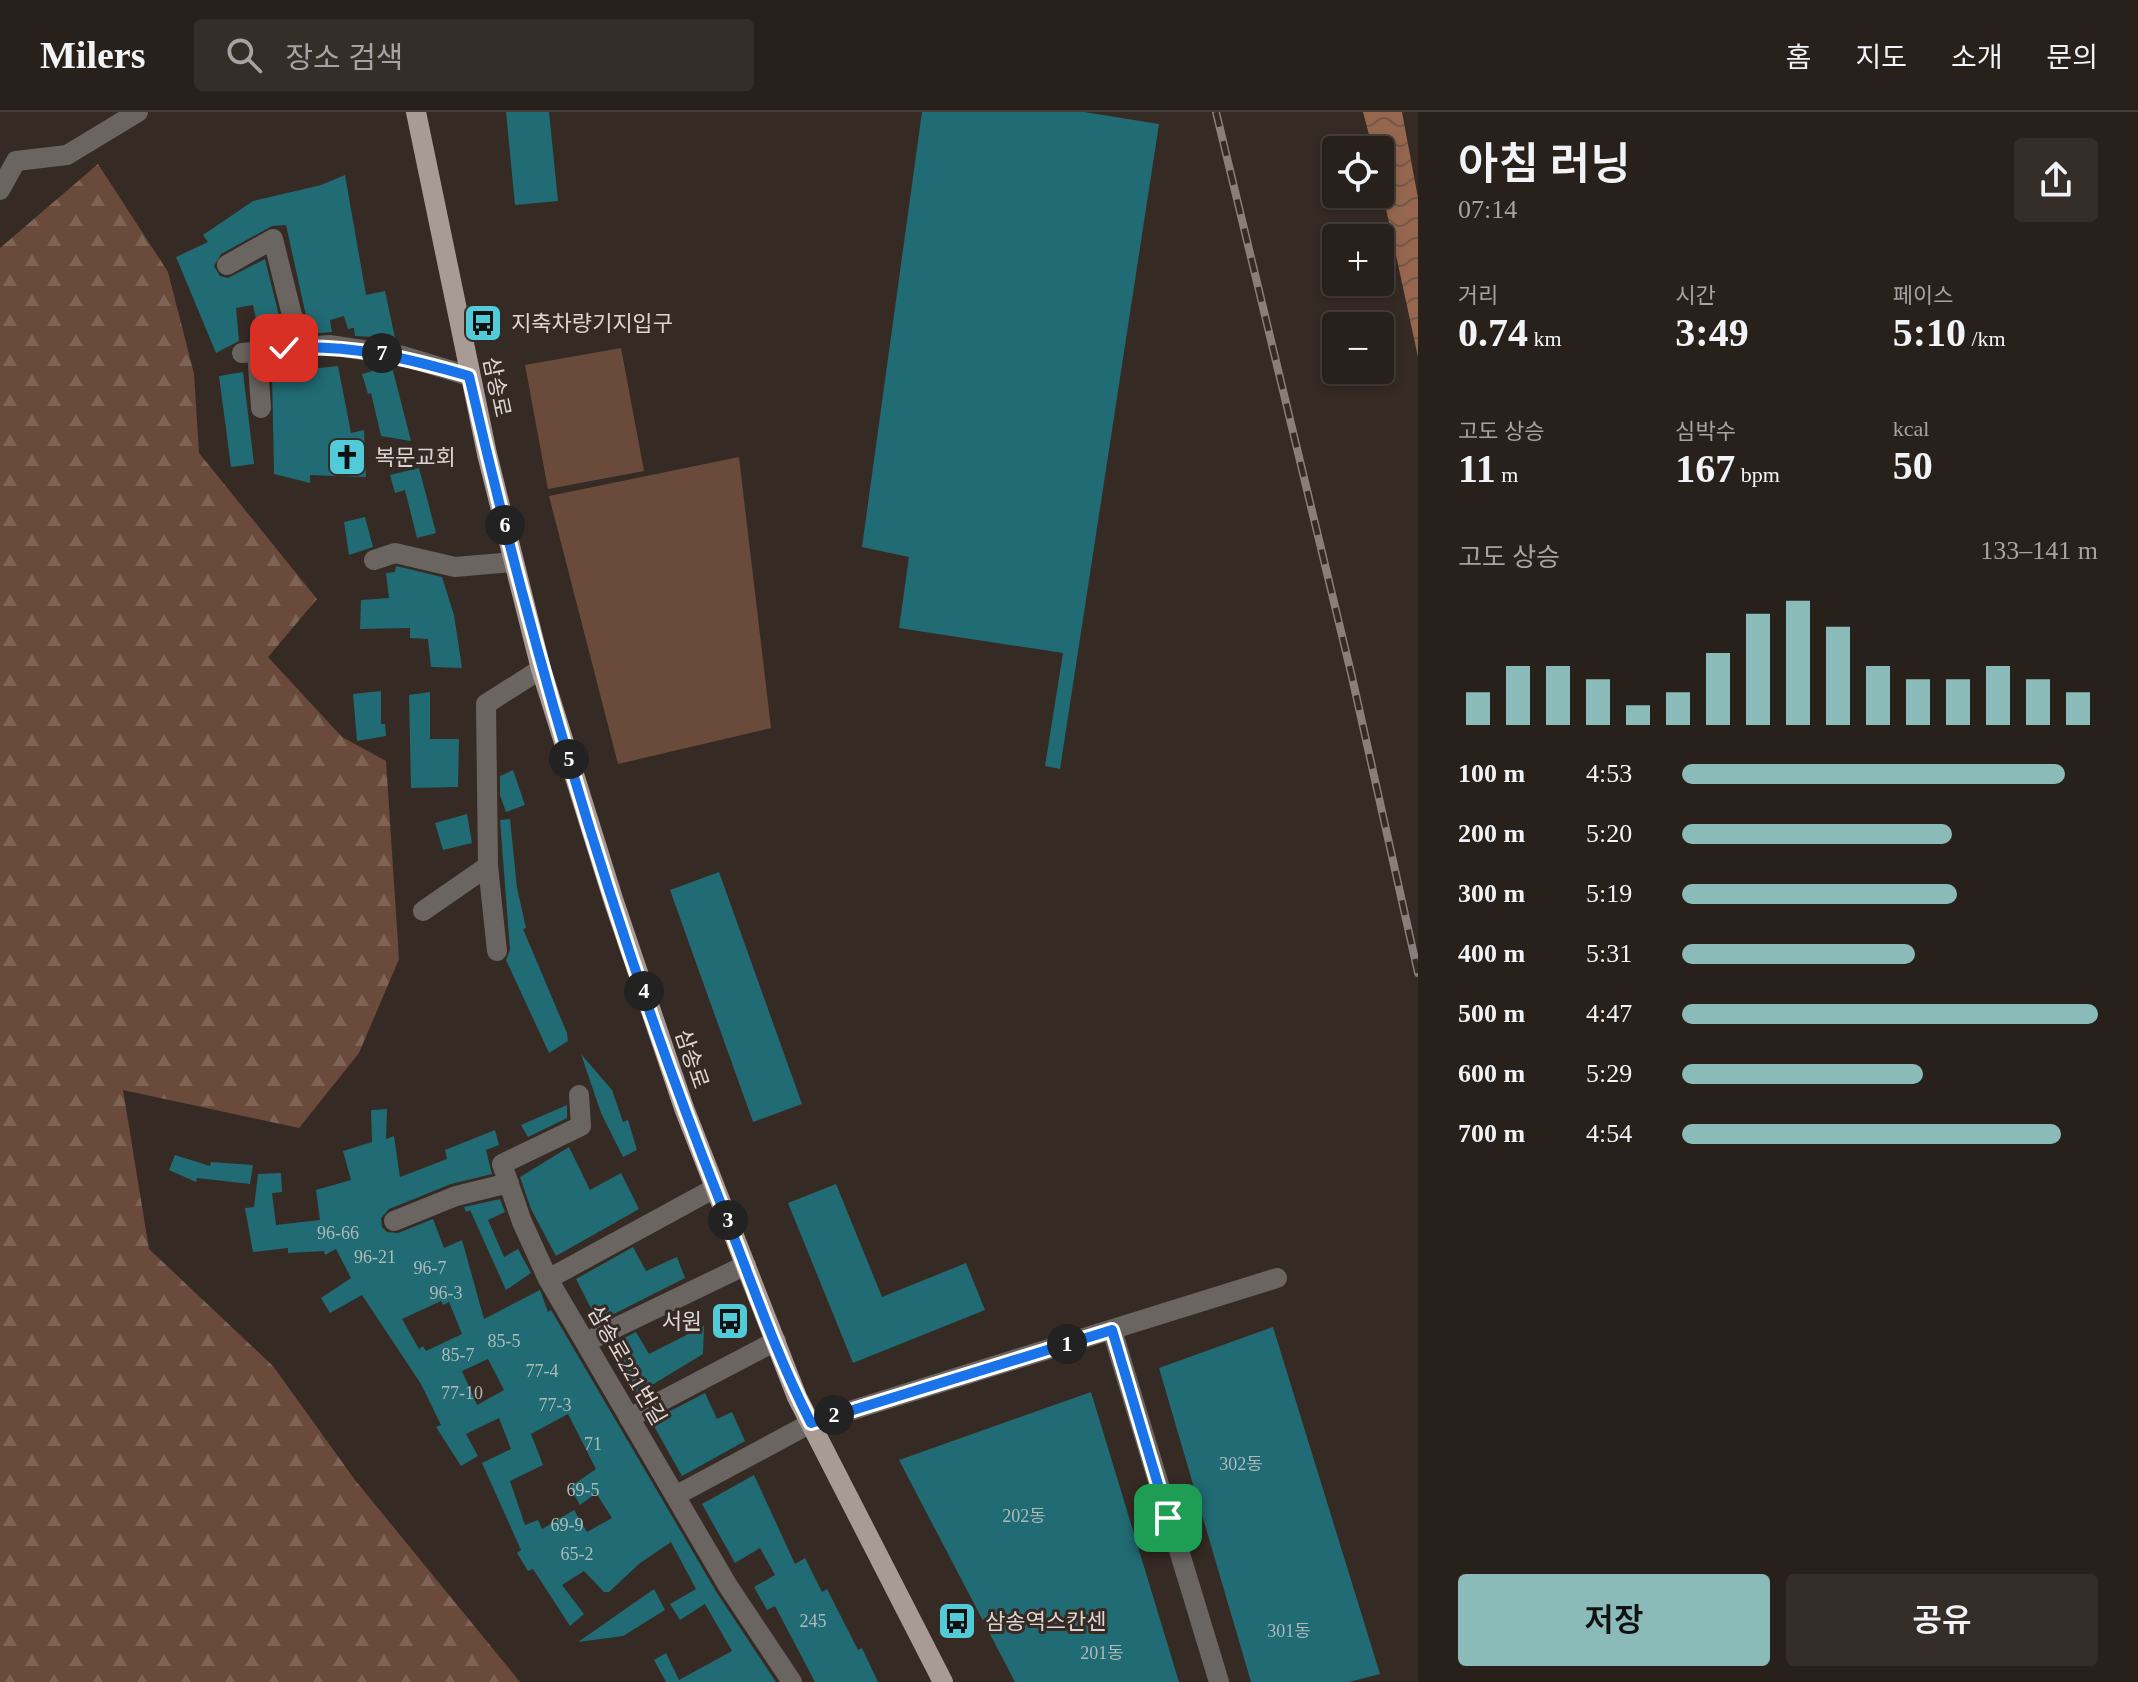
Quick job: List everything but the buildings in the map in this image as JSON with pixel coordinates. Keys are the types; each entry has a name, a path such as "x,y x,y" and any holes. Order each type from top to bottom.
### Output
{"main road":[{"name":"삼송로","path":"416,112 469,376 514,562 541,669 614,902 684,1108 776,1341 811,1423 943,1682"}],"street":[{"path":"0,190 16,161 67,155 138,112"},
{"path":"227,265 273,239 300,347"},
{"path":"261,408 249,352 329,345 403,356 469,376"},
{"path":"374,560 395,553 455,567 514,562"},
{"path":"497,951 488,866 486,704 541,669"},
{"path":"423,911 488,866"},
{"path":"394,1221 456,1196 509,1183 502,1164 581,1126 579,1095"},
{"name":"삼송로221번길","path":"509,1183 548,1279 728,1586 792,1682"},
{"path":"548,1279 715,1188"},
{"path":"586,1342 746,1265"},
{"path":"675,1496 811,1423 1277,1278"},
{"path":"1112,1330 1219,1682"},
{"path":"629,1418 776,1341"}],"green space":[{"path":"98,164 168,272 194,374 199,453 317,599 268,657 342,737 386,761 399,959 359,1053 299,1128 123,1090 149,1249 273,1366 355,1480 520,1682 0,1682 0,248"},
{"path":"621,348 644,471 548,489 525,365"},
{"path":"739,457 771,728 618,764 549,496"}],"water":[{"path":"1363,112 1402,112 1418,198 1418,357 1394,246 1394,224 1389,224 1386,208 1394,208 1394,136 1369,136"}],"railway":[{"path":"1216,112 1352,677 1418,973"}],"place":[{"name":"지축차량기지입구","path":"483,323"},
{"name":"복문교회","path":"347,457"},
{"name":"서원","path":"730,1321"},
{"name":"삼송역스칸센","path":"957,1621"}],"route":[{"path":"284,348 329,345 403,356 469,376 541,669 614,902 684,1108 797,1397 811,1423 1112,1330 1168,1518"}]}
